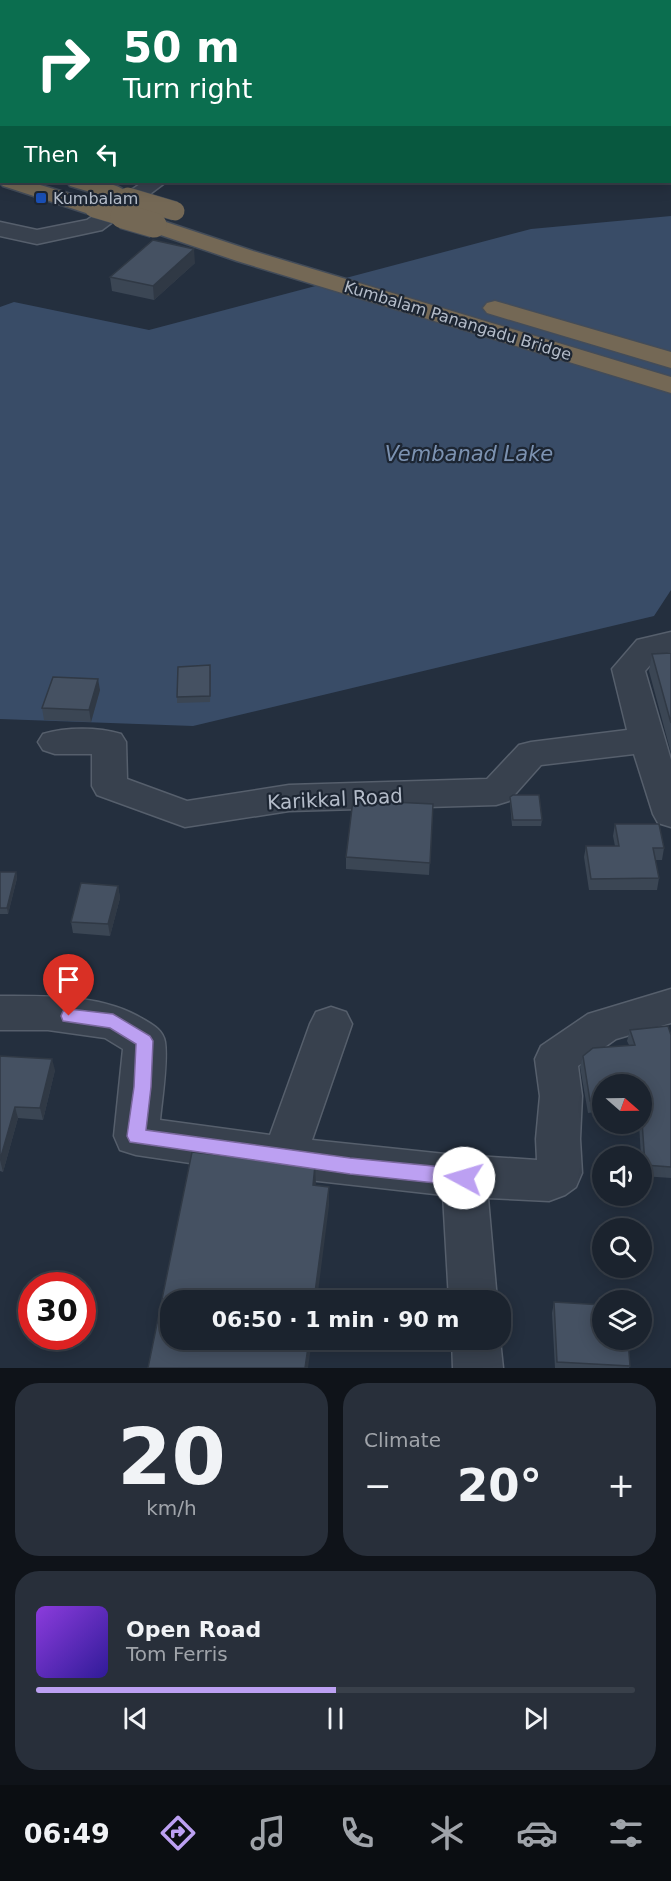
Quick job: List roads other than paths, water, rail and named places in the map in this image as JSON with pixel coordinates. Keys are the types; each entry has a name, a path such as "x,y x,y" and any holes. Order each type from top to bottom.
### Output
{"highway":[{"name":"Kumbalam Panangadu Bridge","path":"12,183 94,217 154,225 245,256 671,385"},
{"path":"79,183 208,222"},
{"name":"Kumbalam Panangadu Bridge","path":"265,239 355,266"},
{"name":"Kumbalam Panangadu Bridge","path":"469,300 671,360"}],"street":[{"path":"0,229 37,237 94,217 152,184"},
{"path":"671,642 648,647 628,669 647,740 671,814"},
{"name":"Karikkal Road","path":"55,742 110,742 110,786 185,814 289,798 496,792 531,754 647,740"},
{"path":"0,1013 48,1013 113,1022 144,1041 142,1087 136,1136 350,1166 464,1178 549,1181 560,1173 558,1139 561,1096 556,1059 603,1026 671,1006"},
{"path":"285,1156 331,1024"},
{"path":"464,1178 472,1290"},
{"path":"477,1350 478,1368"}],"water":[{"name":"Vembanad Lake","path":"671,216 671,590 654,616 193,726 0,719 0,307 14,302 149,330 531,229"}],"place":[{"name":"Kumbalam","path":"41,198"}]}
